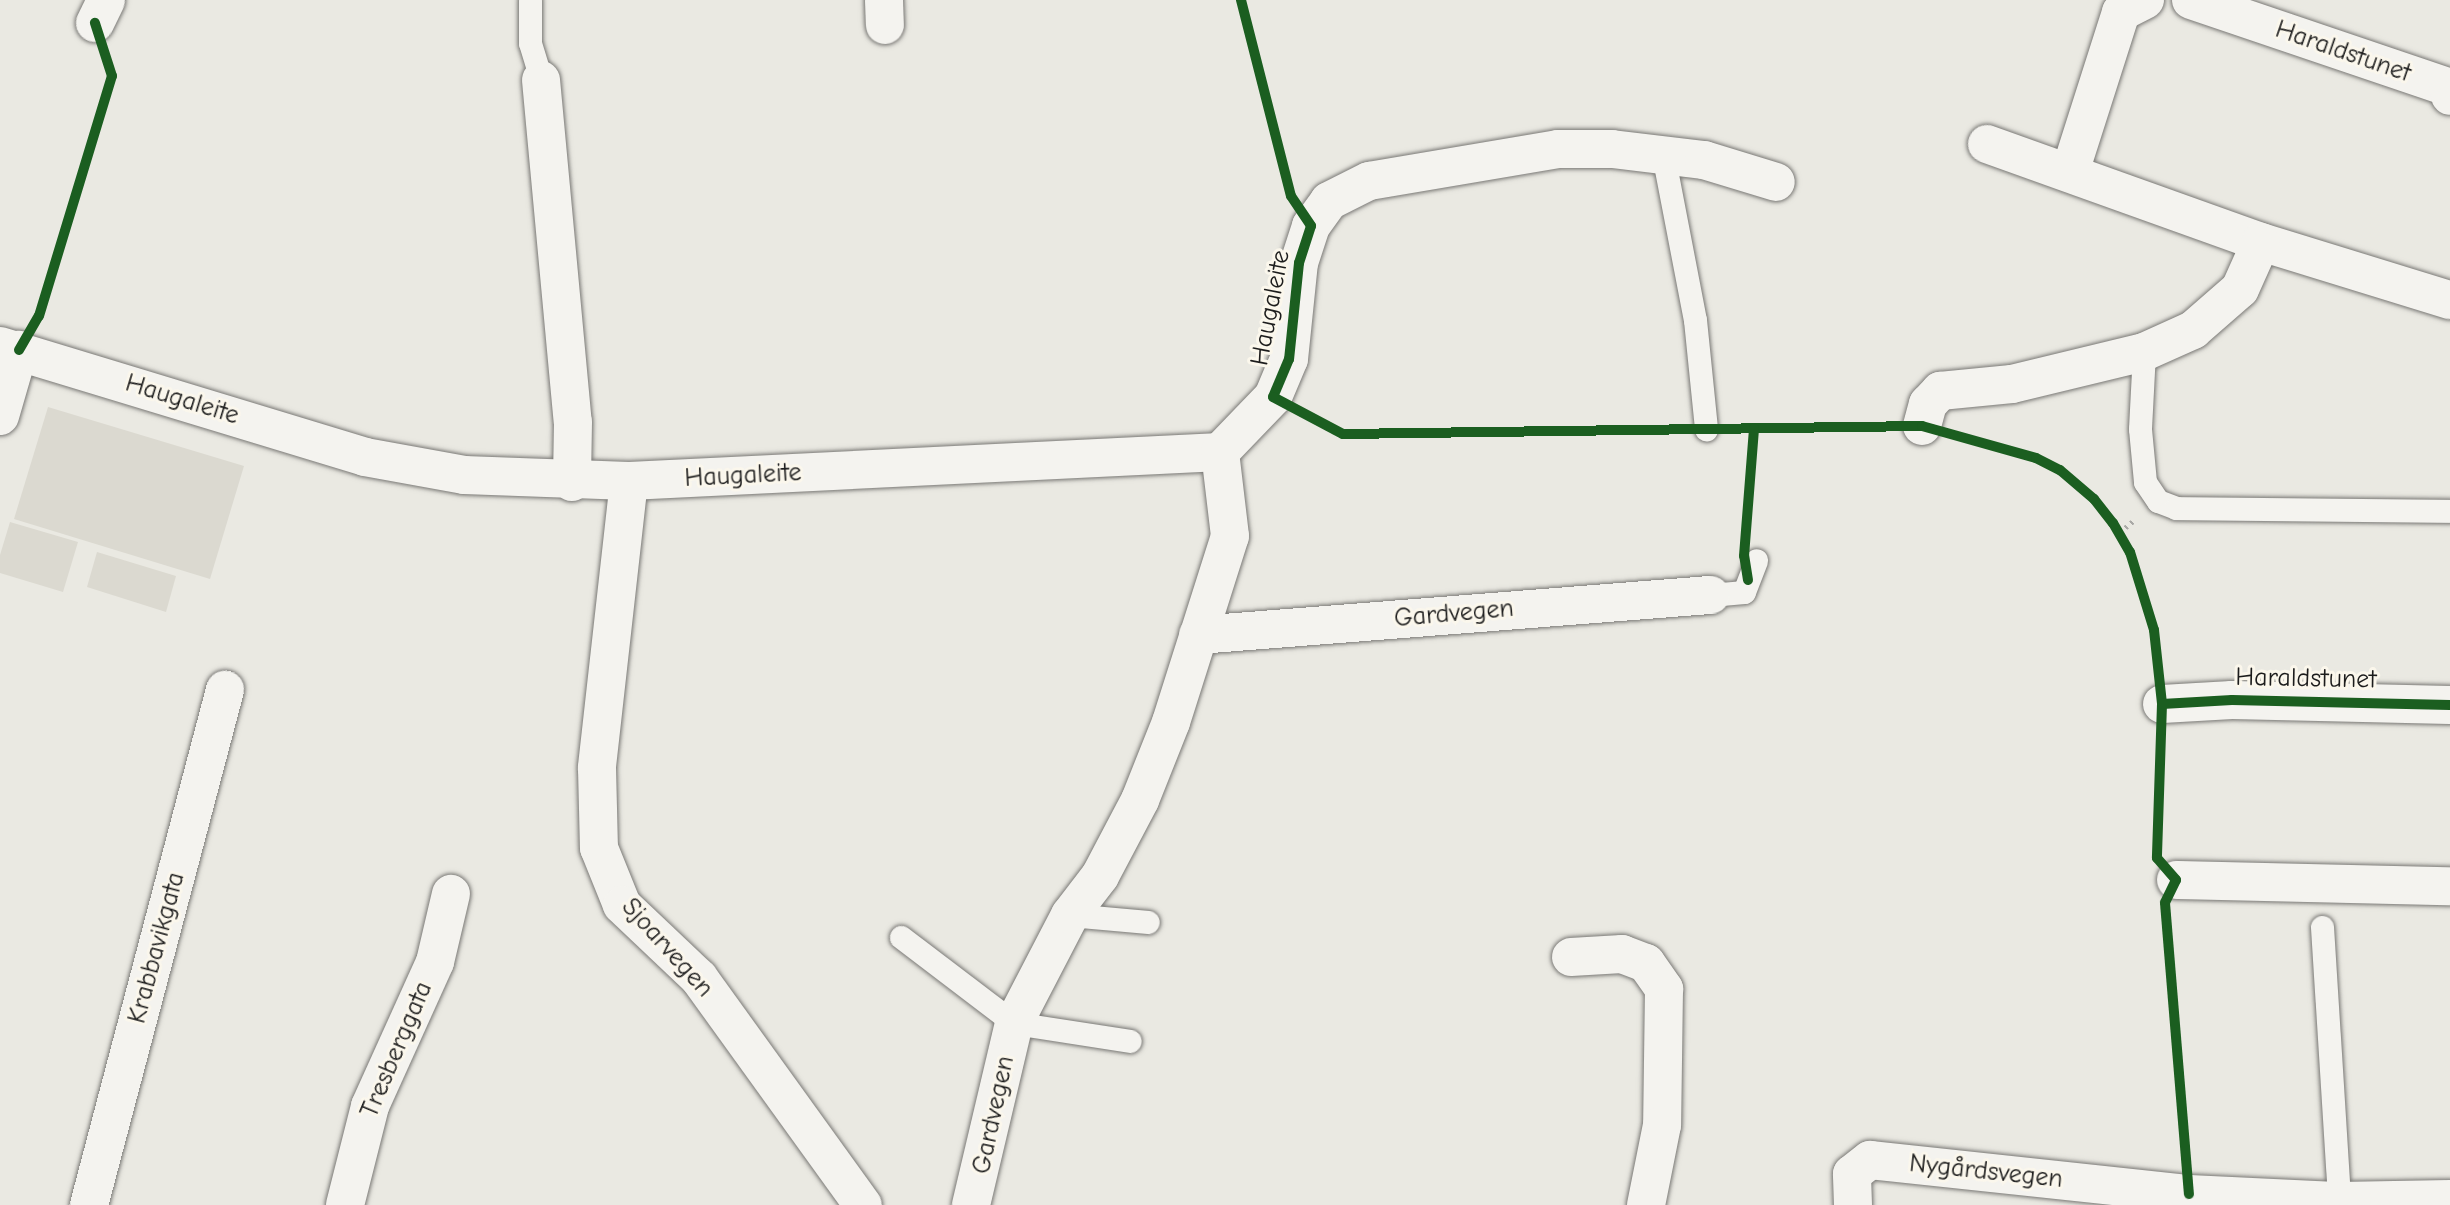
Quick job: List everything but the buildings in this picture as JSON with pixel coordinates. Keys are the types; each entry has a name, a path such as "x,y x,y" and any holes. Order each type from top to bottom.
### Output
{"street":[{"path":"2070,172 2121,12 2145,0"},
{"name":"Haraldstunet","path":"2191,0 2448,88 2450,96"},
{"path":"541,80 573,422 572,482"},
{"path":"1987,144 2261,242 2450,300"},
{"name":"Haugaleite","path":"10,348 365,457 464,475 572,482 629,481 1220,452 1273,397 1289,359 1299,263 1311,226 1329,201 1369,181 1558,149 1663,154 1704,160 1776,182"},
{"path":"1922,426 1928,404 1940,391 2012,384 2144,352 2193,330 2240,289 2261,242"},
{"path":"0,416 10,348"},
{"name":"Gardvegen","path":"971,1205 1014,1023 1070,915 1100,876 1140,800 1198,635 1230,536 1220,452"},
{"name":"Sjoarvegen","path":"629,481 597,768 599,848 622,905 699,978 863,1205"},
{"name":"Gardvegen","path":"1198,635 1710,595"},
{"name":"Krabbavikgata","path":"89,1205 225,690"},
{"name":"Haraldstunet","path":"2162,704 2232,700 2450,705"},
{"path":"2175,880 2450,886"},
{"name":"Tresberggata","path":"345,1205 370,1106 435,962 450,894"},
{"path":"1572,957 1622,954 1646,963 1664,989 1662,1125 1646,1205"},
{"name":"Nygårdsvegen","path":"1853,1205 1852,1174 1870,1160 2189,1194 2339,1201 2450,1199"}],"lane":[{"path":"530,0 530,43 541,80"},
{"path":"1663,154 1695,320 1706,429"},
{"path":"2144,352 2140,429 2145,482 2158,501 2176,508 2450,511"},
{"path":"1710,595 1744,592 1756,559"},
{"path":"1070,915 1148,922"},
{"path":"2322,927 2339,1201"},
{"name":"Gardvegen","path":"901,937 1014,1023 1130,1041"}],"path":[{"path":"10,348 40,316 112,76 100,12"},
{"path":"2113,523 2125,542"}],"shaded area":[{"path":"48,407 244,466 210,579 14,519"},
{"path":"10,522 78,542 63,592 0,573 0,555"},
{"path":"97,552 176,576 166,612 87,587"}],"cycle path":[{"path":"1241,0 1291,196 1311,226 1299,263 1289,359 1273,397 1343,434 1922,426 2036,458 2060,470 2094,499 2113,523 2130,552 2154,630 2162,704 2157,858 2176,880 2165,903 2189,1194"},
{"path":"19,350 39,316 112,76 95,23"},
{"path":"1748,580 1744,556 1754,428"},
{"path":"2162,704 2232,700 2450,705"}]}
